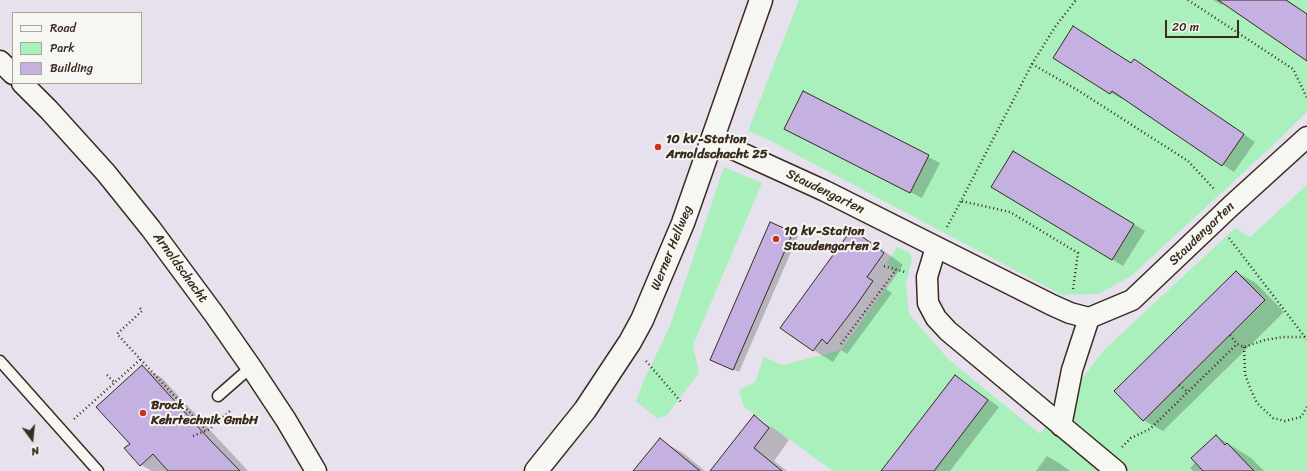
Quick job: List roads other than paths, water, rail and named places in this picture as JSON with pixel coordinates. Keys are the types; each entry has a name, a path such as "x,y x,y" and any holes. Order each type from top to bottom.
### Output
{"main road":[{"name":"Werner Hellweg","path":"536,471 585,410 630,342 642,320 683,223 762,0"}],"street":[{"name":"Arnoldschacht","path":"23,84 49,110 106,173 151,229 214,314 251,368 286,420 316,471"},
{"name":"Staudengarten","path":"713,140 826,191 1052,306 1079,315 1132,300 1215,220 1307,137"},
{"path":"936,247 927,277 928,303 936,318 948,331 1111,467"},
{"path":"1061,426 1072,370 1079,315"}],"lane":[{"path":"0,362 98,471"},
{"path":"218,396 251,368"}],"place":[{"name":"10 kV-Station Arnoldschacht 25","path":"658,147"},
{"name":"10 kV-Station Staudengarten 2","path":"776,239"},
{"name":"Brock Kehrtechnik GmbH","path":"143,413"}]}
